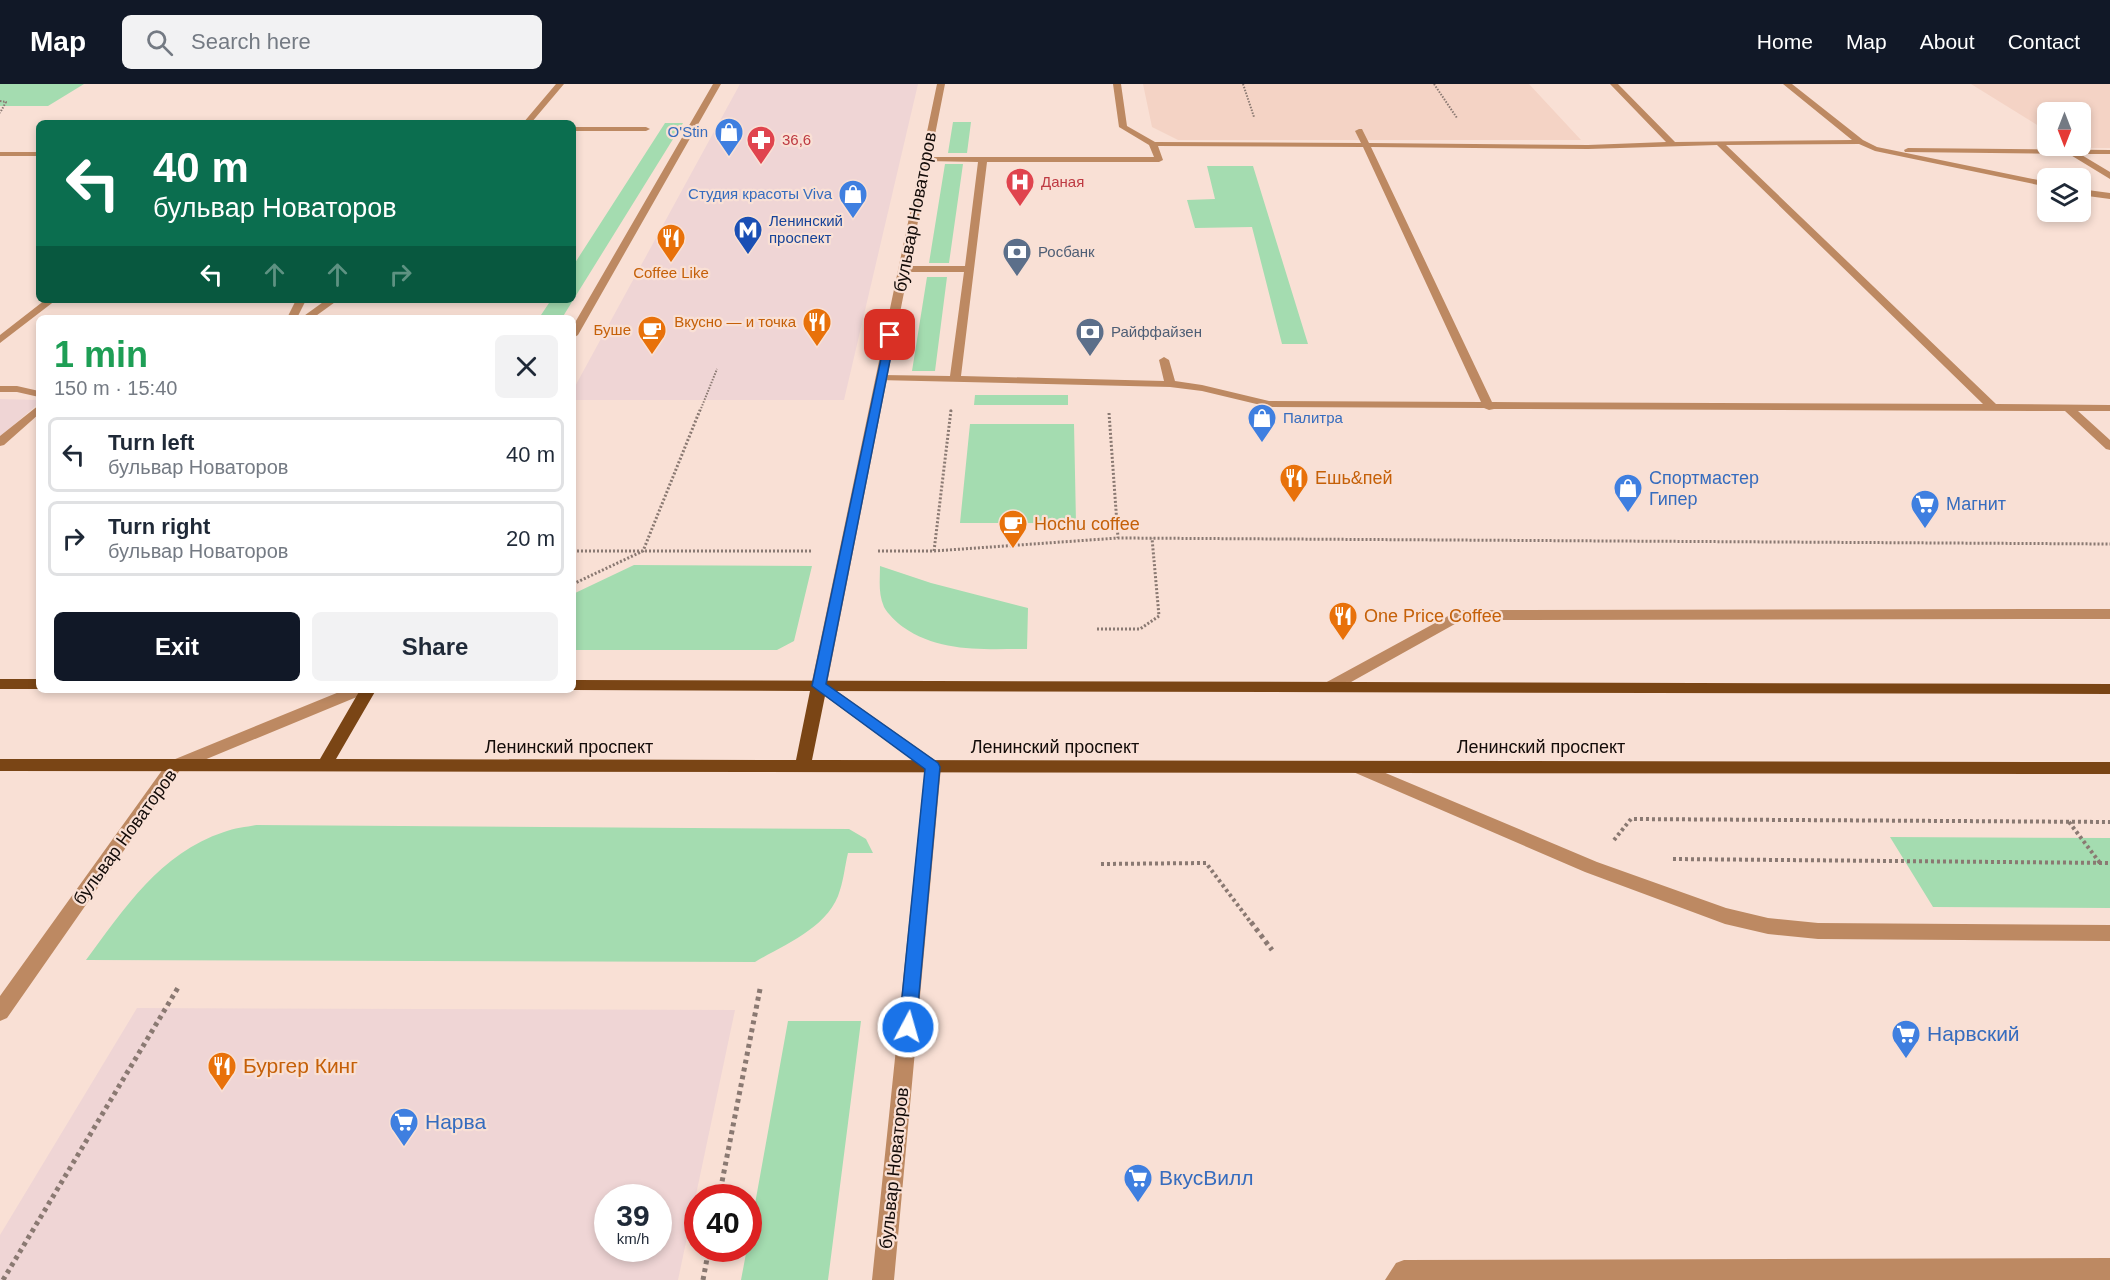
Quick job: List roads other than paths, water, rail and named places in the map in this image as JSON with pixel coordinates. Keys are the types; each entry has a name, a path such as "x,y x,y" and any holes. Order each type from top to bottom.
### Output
{"main road":[{"path":"0,684 36,684"},
{"path":"576,686 2110,689"},
{"path":"803,767 819,686"},
{"path":"324,766 366,693"},
{"name":"Ленинский проспект","path":"0,765 2110,768"}],"street":[{"path":"530,120 560,84"},
{"path":"576,330 717,84"},
{"name":"бульвар Новаторов","path":"819,686 941,84"},
{"path":"1118,84 1123,127 1153,144 1588,147 1860,142"},
{"path":"1614,84 1672,144"},
{"path":"1787,84 1860,142 1875,149 2037,183"},
{"path":"576,129 646,129"},
{"path":"1359,130 1489,407"},
{"path":"1719,143 1994,408"},
{"path":"926,159 1159,160 1153,144"},
{"path":"1875,149 2037,151"},
{"path":"2091,152 2110,152"},
{"path":"0,154 36,154"},
{"path":"2078,156 2110,176"},
{"path":"955,380 983,159"},
{"path":"2091,193 2110,196"},
{"path":"904,269 969,269"},
{"path":"0,340 47,303"},
{"path":"310,315 328,303"},
{"path":"1164,360 1170,384"},
{"path":"882,378 1170,384 1202,388 1269,404 1489,407 2110,408"},
{"path":"0,389 36,392"},
{"path":"2068,408 2110,446"},
{"path":"0,442 36,411"},
{"path":"1330,687 1459,615 2110,614"},
{"path":"819,686 933,767"},
{"name":"бульвар Новаторов","path":"0,1012 174,766 352,693"},
{"name":"бульвар Новаторов","path":"883,1280 933,767"},
{"path":"1357,767 1591,867 1725,916 1768,926 1818,931 2110,933"},
{"path":"1396,1280 1404,1271 2110,1269"}],"place":[{"name":"O'Stin","path":"729,158"},
{"name":"36,6","path":"761,166"},
{"name":"Даная","path":"1020,208"},
{"name":"Студия красоты Viva","path":"853,220"},
{"name":"Ленинский проспект","path":"748,256"},
{"name":"Coffee Like","path":"671,264"},
{"name":"Росбанк","path":"1017,278"},
{"name":"Вкусно — и точка","path":"817,348"},
{"name":"Буше","path":"652,356"},
{"name":"Райффайзен","path":"1090,358"},
{"name":"Палитра","path":"1262,444"},
{"name":"Ешь&пей","path":"1294,504"},
{"name":"Спортмастер Гипер","path":"1628,514"},
{"name":"Магнит","path":"1925,530"},
{"name":"Hochu coffee","path":"1013,550"},
{"name":"One Price Coffee","path":"1343,642"},
{"name":"Нарвский","path":"1906,1060"},
{"name":"Бургер Кинг","path":"222,1092"},
{"name":"Нарва","path":"404,1148"},
{"name":"ВкусВилл","path":"1138,1204"}]}
